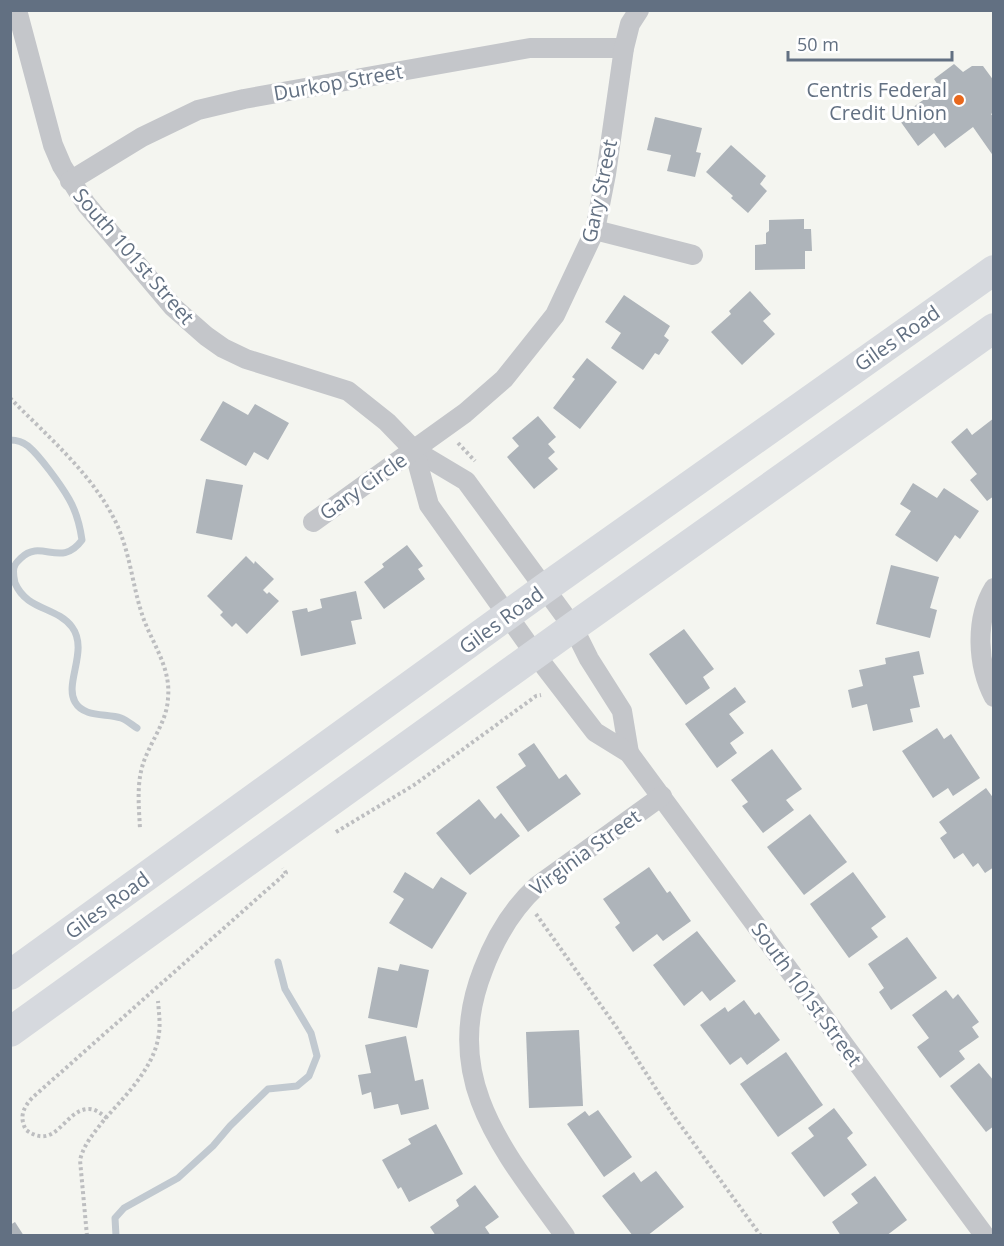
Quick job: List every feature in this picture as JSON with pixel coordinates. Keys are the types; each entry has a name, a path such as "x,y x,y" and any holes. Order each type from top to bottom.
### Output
{"main road":[{"name":"Giles Road","path":"10,975 545,588 993,270"},
{"path":"10,1032 993,328"}],"street":[{"name":"South 101st Street","path":"17,10 47,126 62,166 86,204 173,307 206,336 246,359 348,391 387,422 414,450 466,482 573,627 622,711 629,753"},
{"name":"Gary Street","path":"414,450 465,413 504,379 555,315 595,230 606,174 624,48 630,24 639,10"},
{"name":"Durkop Street","path":"70,181 142,137 198,110 256,97 530,48 624,48"},
{"path":"595,230 693,255"},
{"name":"South 101st Street","path":"414,450 429,505 507,616 596,732 629,753 985,1236"},
{"name":"Gary Circle","path":"312,522 414,450"},
{"path":"993,588 981,623 981,654 993,697"},
{"name":"Virginia Street","path":"566,1236 519,1172 497,1137 480,1103 469,1066 468,1029 474,994 488,956 507,920 521,901 537,886 662,796"}],"path":[{"path":"10,398 88,480 107,505 125,545 143,617 163,663 168,682 168,699 162,722 140,775 140,829"},
{"path":"327,837 414,785 536,696 544,695"},
{"path":"106,1118 96,1110 82,1110 52,1133 39,1137 27,1130 22,1118 23,1111 32,1098 286,873 280,865"},
{"path":"535,912 617,1028 671,1113 761,1236"},
{"path":"87,1236 80,1160 86,1143 141,1074 153,1052 158,1041 160,1026 158,1001"}],"building":[{"name":"Centris Federal Credit Union","path":"954,64 963,72 972,66 983,66 994,81 994,112 991,114 994,118 994,157 973,127 945,148 934,133 918,146 898,118 940,88 934,79"},
{"path":"655,117 702,128 696,152 701,153 695,177 667,171 671,155 647,150"},
{"path":"731,145 766,176 760,184 767,191 748,213 706,172"},
{"path":"804,219 804,229 811,229 812,251 805,251 805,269 755,270 755,245 766,244 769,220"},
{"path":"750,291 771,314 763,321 775,334 742,365 711,332 731,314 729,311"},
{"path":"624,295 670,326 664,336 669,340 659,355 655,353 643,370 611,348 621,333 605,322"},
{"path":"587,358 617,382 580,429 553,408 575,379 572,377"},
{"path":"223,401 248,415 255,404 289,423 268,460 254,452 246,466 200,440"},
{"path":"538,416 556,437 548,444 555,452 548,458 558,469 534,489 507,457 519,446 512,438"},
{"path":"994,418 994,496 987,501 970,480 977,474 951,442 967,428 972,435"},
{"path":"206,479 243,485 232,540 196,533"},
{"path":"913,483 937,498 944,488 979,511 960,539 955,535 937,562 895,535 911,511 900,504"},
{"path":"407,545 423,566 418,569 425,579 384,609 364,582 384,567 382,564"},
{"path":"246,556 254,564 255,561 274,579 263,590 279,601 247,634 236,623 232,627 220,615 223,612 207,596"},
{"path":"891,565 939,577 930,608 937,610 930,638 876,624"},
{"path":"356,591 362,619 351,621 356,644 301,656 292,611 307,608 308,612 322,608 320,599"},
{"path":"684,629 714,669 703,677 710,688 686,705 649,654"},
{"path":"919,651 924,674 913,676 920,707 910,709 913,722 873,731 867,704 852,708 848,690 863,686 859,670 886,664 885,658"},
{"path":"735,687 746,702 729,714 744,733 730,743 737,753 717,768 685,724"},
{"path":"937,728 944,739 951,734 980,778 953,796 948,788 933,798 902,751"},
{"path":"534,743 559,779 566,774 581,794 528,832 496,787 526,766 518,754"},
{"path":"772,749 802,789 786,800 794,810 763,833 742,806 748,802 731,780"},
{"path":"986,788 994,799 994,867 985,873 978,863 973,867 963,853 954,859 940,838 947,833 939,822"},
{"path":"479,799 495,819 501,813 520,836 470,875 436,833"},
{"path":"810,814 847,862 804,895 767,847"},
{"path":"649,867 667,893 670,891 691,921 663,941 657,934 633,952 615,927 620,923 603,899"},
{"path":"405,872 433,889 441,877 467,893 432,949 389,923 404,899 393,892"},
{"path":"853,872 886,917 871,928 878,937 849,958 810,904"},
{"path":"697,931 736,981 710,1001 702,991 684,1006 653,965"},
{"path":"907,937 937,978 891,1010 879,992 884,988 868,964"},
{"path":"400,964 429,970 417,1028 368,1018 378,967 398,971"},
{"path":"946,990 953,999 958,994 979,1022 972,1027 979,1037 959,1051 965,1059 940,1078 917,1047 929,1038 912,1015"},
{"path":"744,1000 755,1015 759,1012 780,1040 747,1065 741,1057 730,1065 700,1025 725,1007 728,1012"},
{"path":"579,1030 583,1106 529,1108 526,1032"},
{"path":"406,1036 415,1081 423,1079 429,1109 401,1115 398,1104 374,1109 371,1092 362,1095 358,1075 371,1073 365,1045"},
{"path":"786,1052 823,1105 778,1137 740,1084"},
{"path":"979,1063 994,1081 994,1126 986,1132 950,1086"},
{"path":"834,1108 853,1133 847,1138 867,1165 824,1197 791,1153 814,1136 808,1128"},
{"path":"598,1110 632,1157 604,1177 567,1124 585,1111 589,1116"},
{"path":"436,1124 463,1174 409,1202 401,1187 398,1189 382,1160 411,1144 408,1139"},
{"path":"656,1171 684,1207 647,1236 633,1236 602,1196 634,1172 641,1182"},
{"path":"875,1176 907,1220 886,1236 841,1236 832,1222 858,1203 851,1194"},
{"path":"475,1185 499,1217 485,1227 491,1236 436,1236 430,1227 459,1206 456,1200"},
{"path":"15,1222 24,1236 10,1236 10,1225"}],"waterway":[{"path":"10,440 28,446 56,479 74,508 82,540 66,552 36,551 21,558 14,567 15,583 27,599 65,620 77,636 78,656 72,694 79,707 90,713 121,718 137,728"},
{"path":"116,1236 115,1218 124,1208 178,1178 213,1146 268,1089 297,1086 309,1076 317,1056 311,1033 285,989 278,962"}],"place":[{"name":"Centris Federal Credit Union","path":"959,100"}]}
